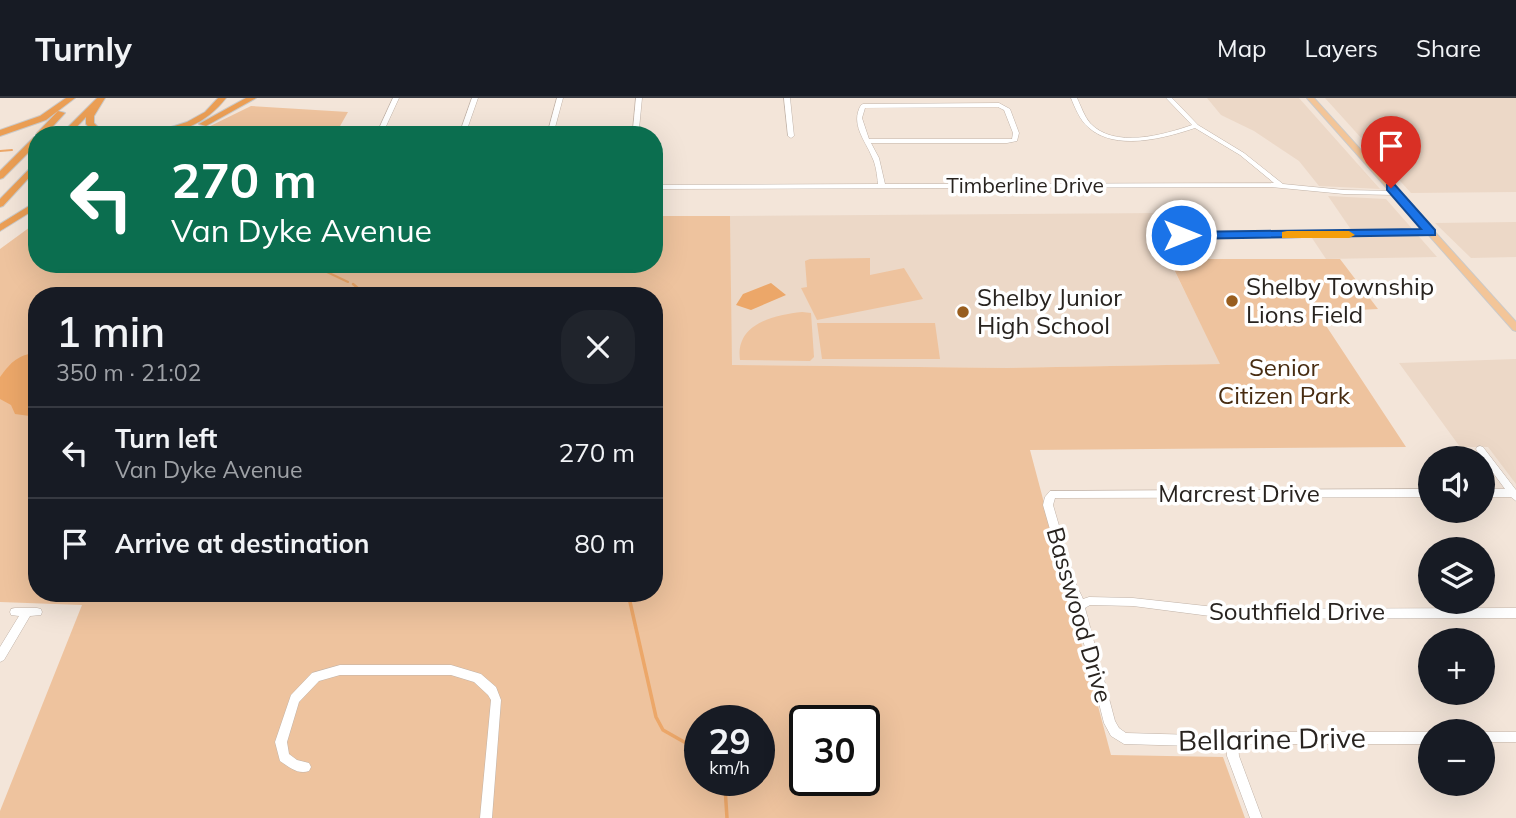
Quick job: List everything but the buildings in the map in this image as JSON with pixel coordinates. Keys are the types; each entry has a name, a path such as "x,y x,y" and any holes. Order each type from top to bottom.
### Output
{"highway":[{"path":"0,132 43,118 73,98"},
{"path":"48,126 73,98"},
{"path":"73,126 100,98"},
{"path":"92,126 90,116 100,98"},
{"path":"183,126 205,116 222,98"},
{"path":"197,126 252,98"},
{"path":"0,176 28,148"},
{"path":"0,204 28,174"},
{"path":"0,229 28,210"}],"main road":[{"path":"1310,98 1516,328"}],"street":[{"path":"383,126 396,98"},
{"path":"465,126 475,98"},
{"path":"552,126 560,98"},
{"path":"636,126 639,98"},
{"path":"788,98 791,136"},
{"path":"1074,98 1087,123 1111,136 1156,137 1196,127"},
{"path":"1169,98 1196,127 1242,154 1280,185"},
{"path":"866,141 1007,142 1017,137 1004,106 931,101 863,106 860,113 866,141 876,159 882,186"},
{"name":"Timberline Drive","path":"663,187 1280,185 1333,191 1396,193"},
{"path":"1181,235 1431,232"},
{"path":"1495,469 1514,495"},
{"name":"Marcrest Drive","path":"1050,497 1053,494 1418,493"},
{"path":"1495,494 1514,495"},
{"name":"Basswood Drive","path":"1050,497 1049,510 1079,606 1110,723 1115,732"},
{"name":"Southfield Drive","path":"1079,606 1089,601 1133,602 1233,614 1516,613"},
{"path":"0,657 26,612"},
{"path":"305,767 295,765 284,757 281,742 295,699 316,677 340,670 444,670 465,673 477,678 492,691 497,707 486,818"},
{"name":"Bellarine Drive","path":"1115,732 1124,738 1146,740 1231,742 1239,738 1418,738"},
{"path":"1495,737 1516,737"},
{"path":"1231,742 1233,756 1256,818"}],"shaded area":[{"path":"1207,98 1299,98 1380,189 1319,186 1299,161 1254,131 1221,115"},
{"path":"1325,98 1516,98 1516,192 1411,193"},
{"path":"1328,196 1386,199 1437,257 1326,259 1308,232 1352,231"},
{"name":"Shelby Junior High School","path":"1163,213 1189,259 1169,260 1221,364 1007,368 731,365 730,216"},
{"path":"1516,222 1516,257 1471,258 1435,223"},
{"path":"771,283 786,295 751,310 736,305 743,294"},
{"path":"28,354 28,416 15,414 11,405 0,399 0,377 15,360"},
{"path":"1516,359 1516,484 1495,456 1495,446 1459,446 1399,363"}],"green space":[{"path":"251,106 348,112 340,126 210,126"},
{"name":"Senior Citizen Park","path":"663,216 730,216 732,365 1007,368 1220,364 1169,259 1340,259 1378,309 1317,312 1406,447 1030,450 1111,755 1223,757 1245,818 0,818 0,811 82,605 0,602 0,249 28,229 28,273 663,273"},
{"path":"870,258 870,275 904,268 923,299 817,320 801,288 807,287 805,261"},
{"path":"802,312 811,313 814,357 810,361 740,360 740,348 750,330 768,319"},
{"path":"817,323 935,323 940,359 822,359"}],"waterway":[{"path":"0,151 12,150"},
{"path":"329,273 348,282"},
{"path":"353,284 356,287"},
{"path":"630,602 656,717 663,730 684,742"},
{"path":"726,796 727,818"}],"slow traffic":[{"path":"1287,235 1349,235"}],"place":[{"name":"Shelby Township Lions Field","path":"1232,301"},
{"name":"Shelby Junior High School","path":"963,312"}],"route":[{"path":"1181,235 1431,232 1391,188"}]}
